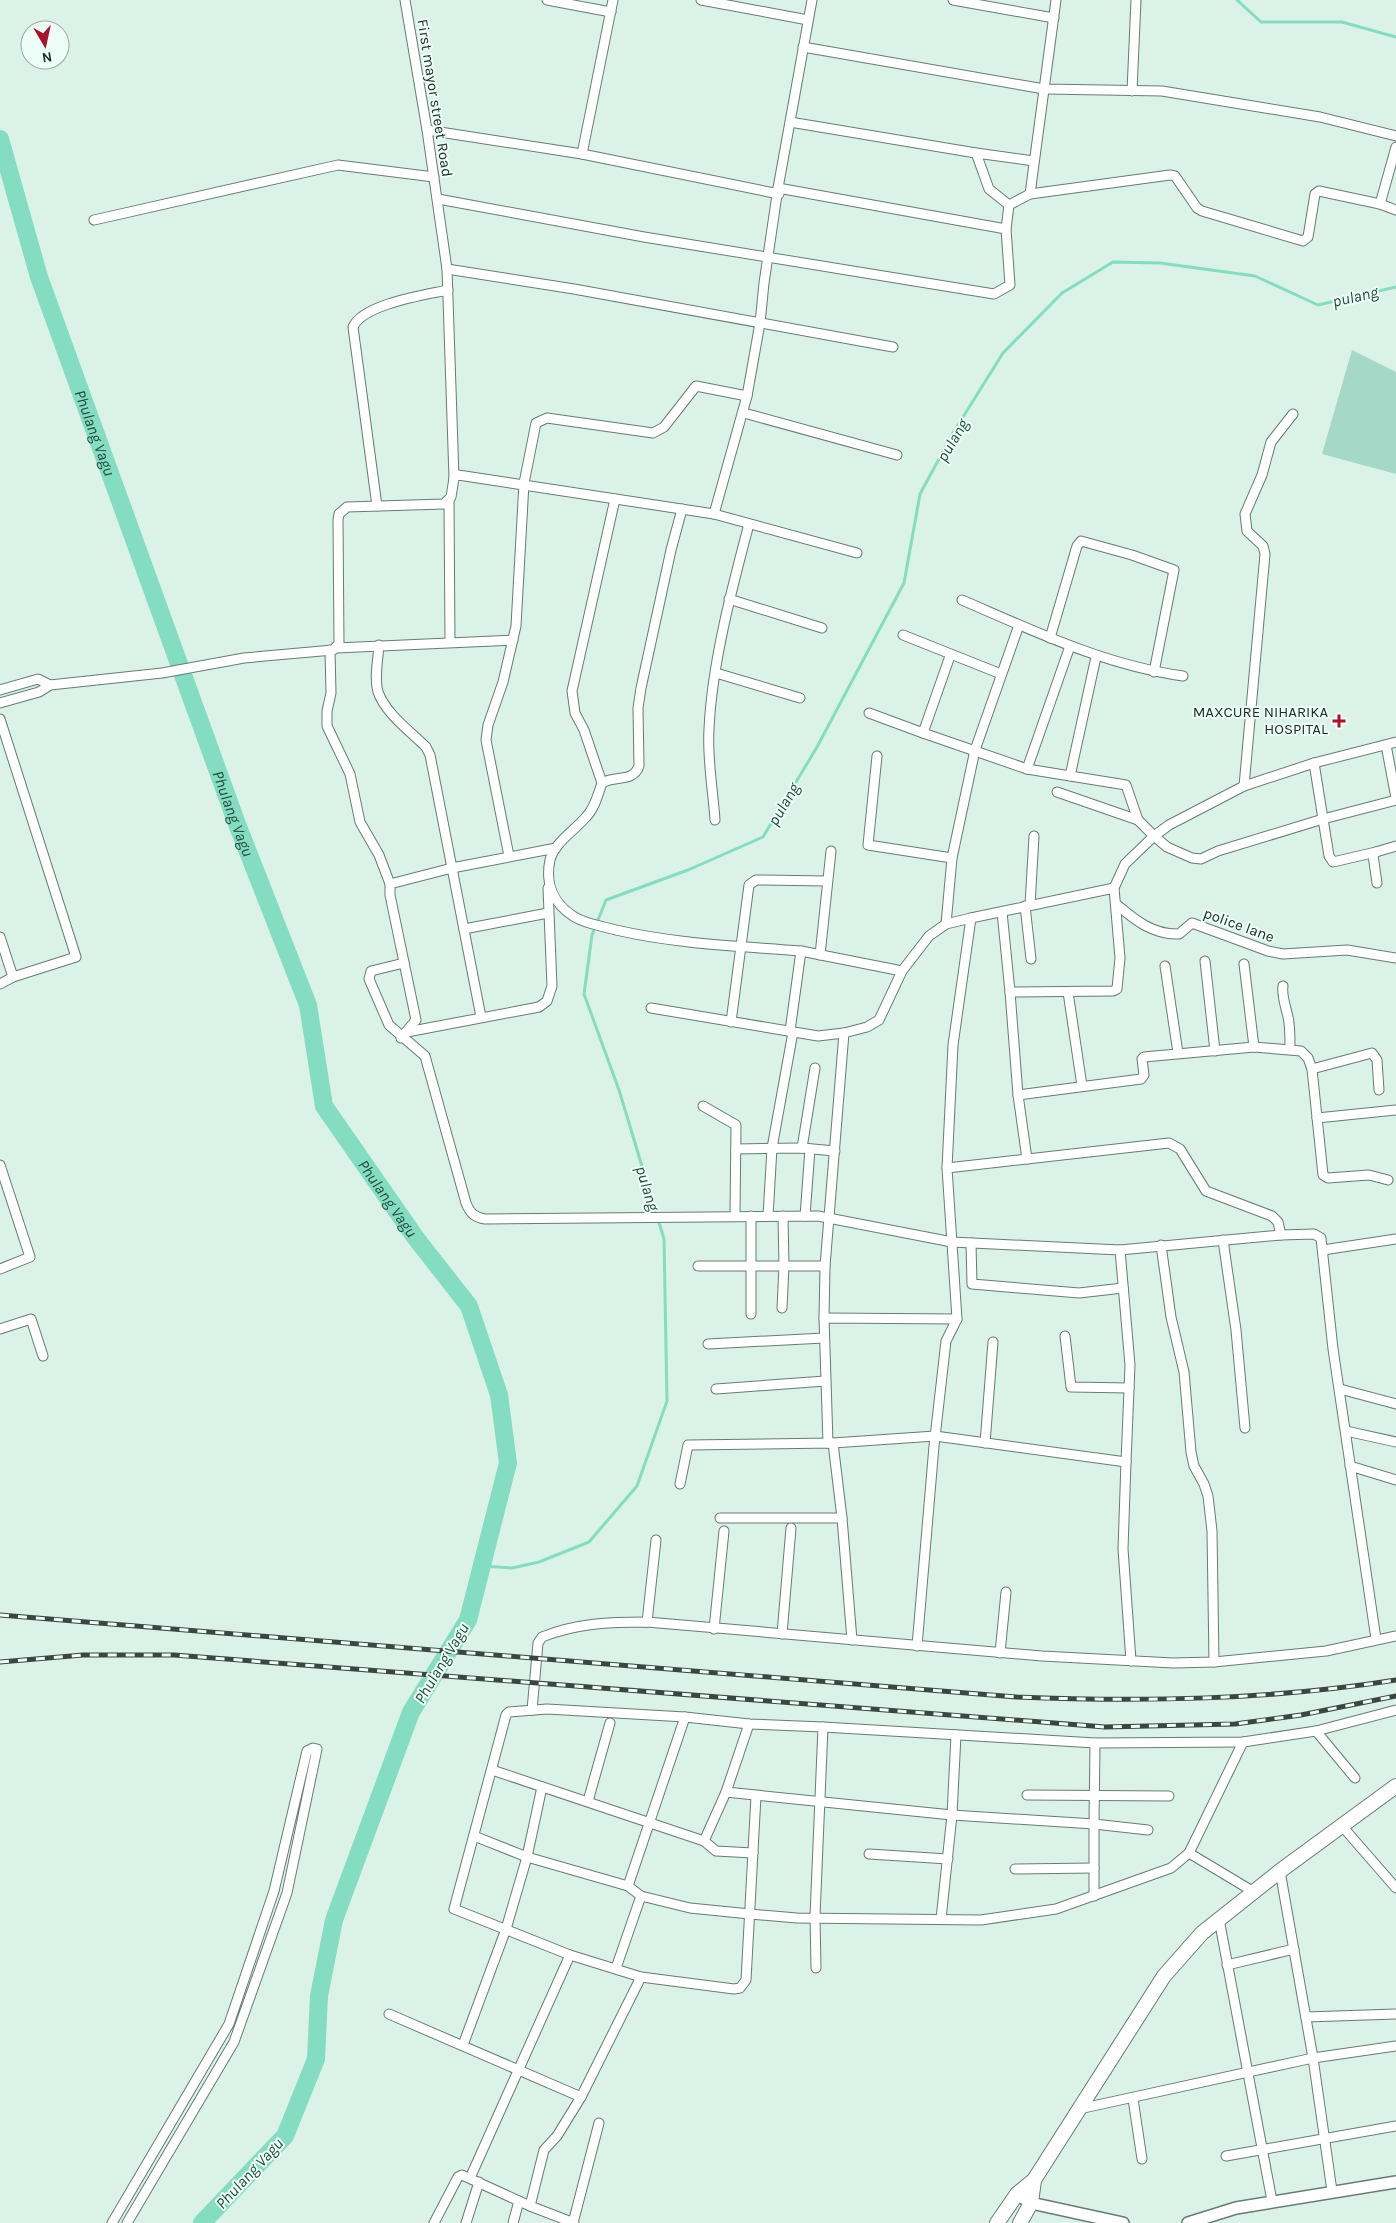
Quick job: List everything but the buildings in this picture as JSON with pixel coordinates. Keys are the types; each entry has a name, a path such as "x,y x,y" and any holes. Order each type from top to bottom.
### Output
{"highway":[{"path":"998,2223 1017,2194 1034,2180 1164,1976 1202,1933 1280,1871 1396,1786"},
{"path":"1020,2223 1031,2203 1034,2180"}],"street":[{"name":"First mayor street Road","path":"405,0 438,200 447,269 454,478 449,501 450,642"},
{"path":"547,0 610,12"},
{"path":"582,154 613,0"},
{"path":"700,0 808,20"},
{"path":"714,514 744,413 760,323 768,258 790,122 812,0"},
{"path":"953,0 1054,18"},
{"path":"1030,194 1056,0"},
{"path":"1132,91 1136,0"},
{"path":"803,47 1044,89 1162,91 1311,116 1396,136"},
{"path":"790,122 1034,161"},
{"path":"427,130 582,154 779,191 1006,228"},
{"path":"1380,204 1396,148"},
{"path":"976,153 989,189 1009,205"},
{"path":"94,220 338,165 434,177"},
{"path":"1009,205 1030,194 1170,175 1175,176 1197,208 1202,211 1303,241 1308,237 1315,194 1319,191 1380,204 1396,210"},
{"path":"438,200 768,258 994,294 1010,285 1006,228 1009,205"},
{"path":"447,269 574,289 893,347"},
{"path":"377,506 352,327 356,320 362,316 388,304 448,290"},
{"path":"509,856 486,740 488,725 503,682 516,626 524,483 535,427 541,419 547,418 653,433 664,427 696,386 747,396"},
{"path":"744,413 897,455"},
{"path":"1244,786 1265,554 1263,546 1247,531 1245,514 1262,475 1271,442 1292,414"},
{"path":"454,478 463,474 714,514 857,553"},
{"path":"602,783 584,730 575,713 572,691 615,499"},
{"path":"404,1035 416,1020 390,895 390,884 360,822 350,774 326,726 331,693 333,649 339,644 339,514 347,507 438,505 449,501"},
{"path":"404,1035 482,1017 539,1007 551,995 548,913 550,858 556,848 588,815 602,783 608,779 630,777 637,772 639,766 638,708 641,688 670,550 682,510"},
{"path":"714,820 708,731 716,673 730,599 749,524"},
{"path":"1050,638 1077,546 1081,541 1132,555 1174,570 1154,672"},
{"path":"730,599 822,628"},
{"path":"962,600 1096,657 1154,672 1184,676"},
{"path":"946,924 952,858 975,750 1019,625"},
{"path":"903,635 950,656 1001,674"},
{"path":"0,704 39,692 50,685 162,674 244,658 379,645 513,640"},
{"path":"379,645 378,692 386,706 426,747 430,754 482,1017"},
{"path":"1027,769 1070,646"},
{"path":"923,733 950,656"},
{"path":"1070,776 1096,657"},
{"path":"716,673 800,698"},
{"path":"0,690 38,679 50,685"},
{"path":"870,713 1027,769 1126,785 1138,820"},
{"path":"0,719 76,957 13,977 0,984"},
{"path":"1010,992 1113,991 1117,988 1120,958 1114,888 1125,864 1154,836 1169,825 1244,786 1314,763 1396,742"},
{"path":"1057,792 1138,820 1167,847 1192,858 1202,859 1218,851 1323,818 1396,799 1386,745"},
{"path":"877,756 868,844 952,858"},
{"path":"1314,763 1329,856 1333,862 1396,846"},
{"path":"1031,959 1028,906 1034,836"},
{"path":"390,884 452,868 556,848"},
{"path":"820,955 831,850"},
{"path":"1376,852 1372,859 1377,882"},
{"path":"731,1022 751,882 756,880 827,881"},
{"path":"549,885 560,906 573,916 586,922 646,937 801,952 902,971"},
{"path":"651,1008 818,1036 844,1033 866,1027 879,1020 902,971 929,936 946,924 1114,888"},
{"name":"police lane","path":"1116,904 1130,916 1158,933 1179,934 1192,923 1268,951 1284,954 1348,950 1396,958"},
{"path":"1002,912 1018,1095 1027,1159"},
{"path":"464,930 548,913"},
{"path":"917,1646 935,1436 946,1341 957,1319 947,1168 953,1045 971,918"},
{"path":"0,938 13,977"},
{"path":"768,1216 772,1148 792,1032 801,952"},
{"path":"1205,962 1214,1051"},
{"path":"404,964 371,971 369,979 389,1025 404,1035 425,1056 466,1203 470,1212 476,1217 485,1219 805,1216 830,1218 952,1242 1120,1250 1281,1235 1318,1235 1323,1250 1350,1466 1376,1639"},
{"path":"1244,964 1254,1047"},
{"path":"1165,966 1178,1053"},
{"path":"1283,986 1282,993 1286,1001 1290,1026 1290,1048"},
{"path":"1068,992 1082,1086"},
{"path":"844,1033 836,1151 825,1266 824,1380 842,1518 852,1640"},
{"path":"1018,1095 1141,1078 1144,1075 1143,1058 1178,1053 1254,1047 1290,1048 1301,1051 1308,1058 1312,1069 1325,1178 1369,1175 1388,1180"},
{"path":"1312,1069 1372,1053 1377,1060 1379,1090"},
{"path":"805,1216 806,1148 815,1068"},
{"path":"703,1106 736,1125 734,1216"},
{"path":"1317,1118 1396,1110"},
{"path":"947,1168 1169,1143 1180,1149 1206,1191 1272,1216 1278,1222 1281,1235"},
{"path":"736,1149 806,1148 836,1151"},
{"path":"0,1165 30,1257 0,1270"},
{"path":"751,1216 751,1314"},
{"path":"782,1308 784,1266 783,1216"},
{"path":"1323,1250 1396,1239"},
{"path":"1224,1240 1236,1330 1245,1428"},
{"path":"971,1243 972,1284 1079,1293 1122,1288"},
{"path":"1161,1246 1171,1317 1184,1372 1191,1452 1194,1466 1208,1496 1212,1532 1214,1662"},
{"path":"1120,1250 1130,1365 1123,1549 1131,1661"},
{"path":"698,1266 825,1266"},
{"path":"824,1318 957,1319"},
{"path":"0,1329 31,1319 43,1356"},
{"path":"1065,1336 1072,1387 1129,1388"},
{"path":"708,1344 824,1338"},
{"path":"985,1443 994,1342"},
{"path":"716,1389 824,1380"},
{"path":"1340,1389 1396,1404"},
{"path":"1346,1431 1396,1442"},
{"path":"680,1484 688,1445 831,1443 935,1436 1126,1462"},
{"path":"1350,1466 1396,1480"},
{"path":"720,1518 842,1518"},
{"path":"782,1634 791,1528"},
{"path":"714,1629 724,1531"},
{"path":"648,1622 656,1540"},
{"path":"1000,1652 1006,1592"},
{"path":"532,1710 538,1642 542,1637 584,1624 648,1622 917,1646 1131,1661 1214,1662 1326,1651 1396,1636"},
{"path":"756,1796 746,1980 740,1988 734,1989 641,1977 570,1955 454,1909 506,1715 513,1711 532,1710 685,1717 749,1724 1095,1744 1243,1742 1316,1731 1396,1710"},
{"path":"628,1886 685,1717"},
{"path":"588,1801 610,1723"},
{"path":"704,1841 726,1792 749,1724"},
{"path":"816,1968 815,1916 823,1727"},
{"path":"1316,1731 1355,1778"},
{"path":"941,1919 952,1815 956,1735"},
{"path":"474,1836 527,1857 628,1886 640,1896 690,1908 797,1918 815,1916 981,1920 1056,1909 1171,1868 1189,1852 1243,1742"},
{"path":"1094,1896 1095,1744"},
{"path":"112,2223 229,2024 274,1890 307,1751 313,1748 317,1749 287,1893 238,2034 127,2223"},
{"path":"492,1770 704,1841 716,1851 753,1852"},
{"path":"463,2045 506,1929 527,1857 542,1787"},
{"path":"726,1792 952,1815 1094,1824 1148,1830"},
{"path":"1027,1795 1169,1796"},
{"path":"1342,1826 1396,1888"},
{"path":"1189,1852 1254,1892"},
{"path":"869,1854 948,1860"},
{"path":"1015,1869 1094,1868"},
{"path":"1280,1871 1313,2058 1323,2139 1332,2191"},
{"path":"616,1968 640,1896"},
{"path":"1219,1919 1272,2202"},
{"path":"1227,1965 1294,1949"},
{"path":"466,2223 474,2180 518,2069 570,1955"},
{"path":"530,2206 544,2150 557,2136 582,2097 641,1977"},
{"path":"388,2014 582,2097"},
{"path":"1306,2017 1396,2014"},
{"path":"1079,2109 1133,2099 1313,2058 1396,2046"},
{"path":"1133,2099 1142,2159"},
{"path":"434,2223 458,2177 462,2175 573,2223 599,2124"},
{"path":"1226,2156 1396,2126"},
{"path":"1188,2223 1236,2208 1396,2182"},
{"path":"1017,2194 1031,2203 1123,2223"},
{"path":"513,2223 520,2201"}],"green space":[{"path":"1352,350 1396,372 1396,474 1322,454"}],"waterway":[{"name":"pulang","path":"1237,0 1261,22 1342,22 1396,37"},
{"name":"Phulang Vagu","path":"0,139 39,277 237,824 308,1005 324,1106 415,1237 469,1306 499,1395 508,1463 468,1620 411,1712 334,1920 319,1996 316,2059 285,2136 202,2223"},
{"name":"pulang","path":"481,1566 512,1568 539,1562 589,1542 637,1486 667,1401 664,1239 619,1090 584,994 592,935 606,900 688,870 763,837 817,747 904,583 920,494 953,433 1003,353 1062,293 1113,262 1160,263 1255,276 1318,305 1396,287"}],"railway":[{"path":"0,1615 1016,1697 1064,1699 1206,1698 1301,1692 1396,1680"},
{"path":"0,1662 83,1655 174,1655 1105,1727 1235,1724 1301,1715 1396,1696"}],"place":[{"name":"MAXCURE NIHARIKA HOSPITAL","path":"1339,721"}]}
